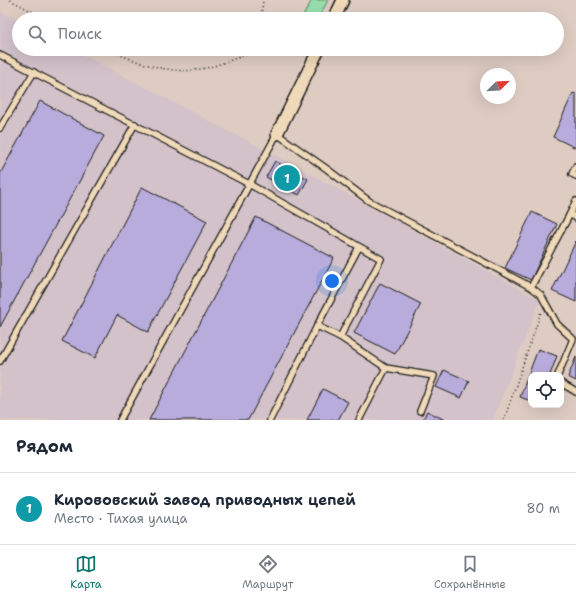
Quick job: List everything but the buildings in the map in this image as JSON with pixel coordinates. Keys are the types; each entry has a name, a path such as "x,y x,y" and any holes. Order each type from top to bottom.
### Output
{"street":[{"path":"337,12 343,0"},
{"path":"277,134 316,56"}],"lane":[{"path":"0,55 250,184 381,259 340,338"},
{"path":"0,128 34,72"},
{"path":"0,360 135,124"},
{"path":"120,420 277,134 369,201 531,287 541,295 557,324 573,339"},
{"path":"576,166 572,174 576,176"},
{"path":"531,287 576,201"},
{"path":"570,214 576,218"},
{"path":"270,420 359,246"},
{"path":"318,326 340,338 386,368 434,376 420,411"},
{"path":"559,372 576,332"},
{"path":"359,420 386,368"},
{"path":"564,385 576,392"}],"path":[{"path":"10,0 33,12"},
{"path":"262,12 263,0"},
{"path":"123,56 136,62 178,69 200,69 244,56"},
{"path":"504,420 545,301"}],"shaded area":[{"path":"0,11 12,17 12,56 85,56 309,173 540,300 493,420 0,420"}],"green space":[{"path":"312,0 328,0 322,12 305,12"}],"place":[{"name":"Кирововский завод приводных цепей","path":"287,178"}]}
